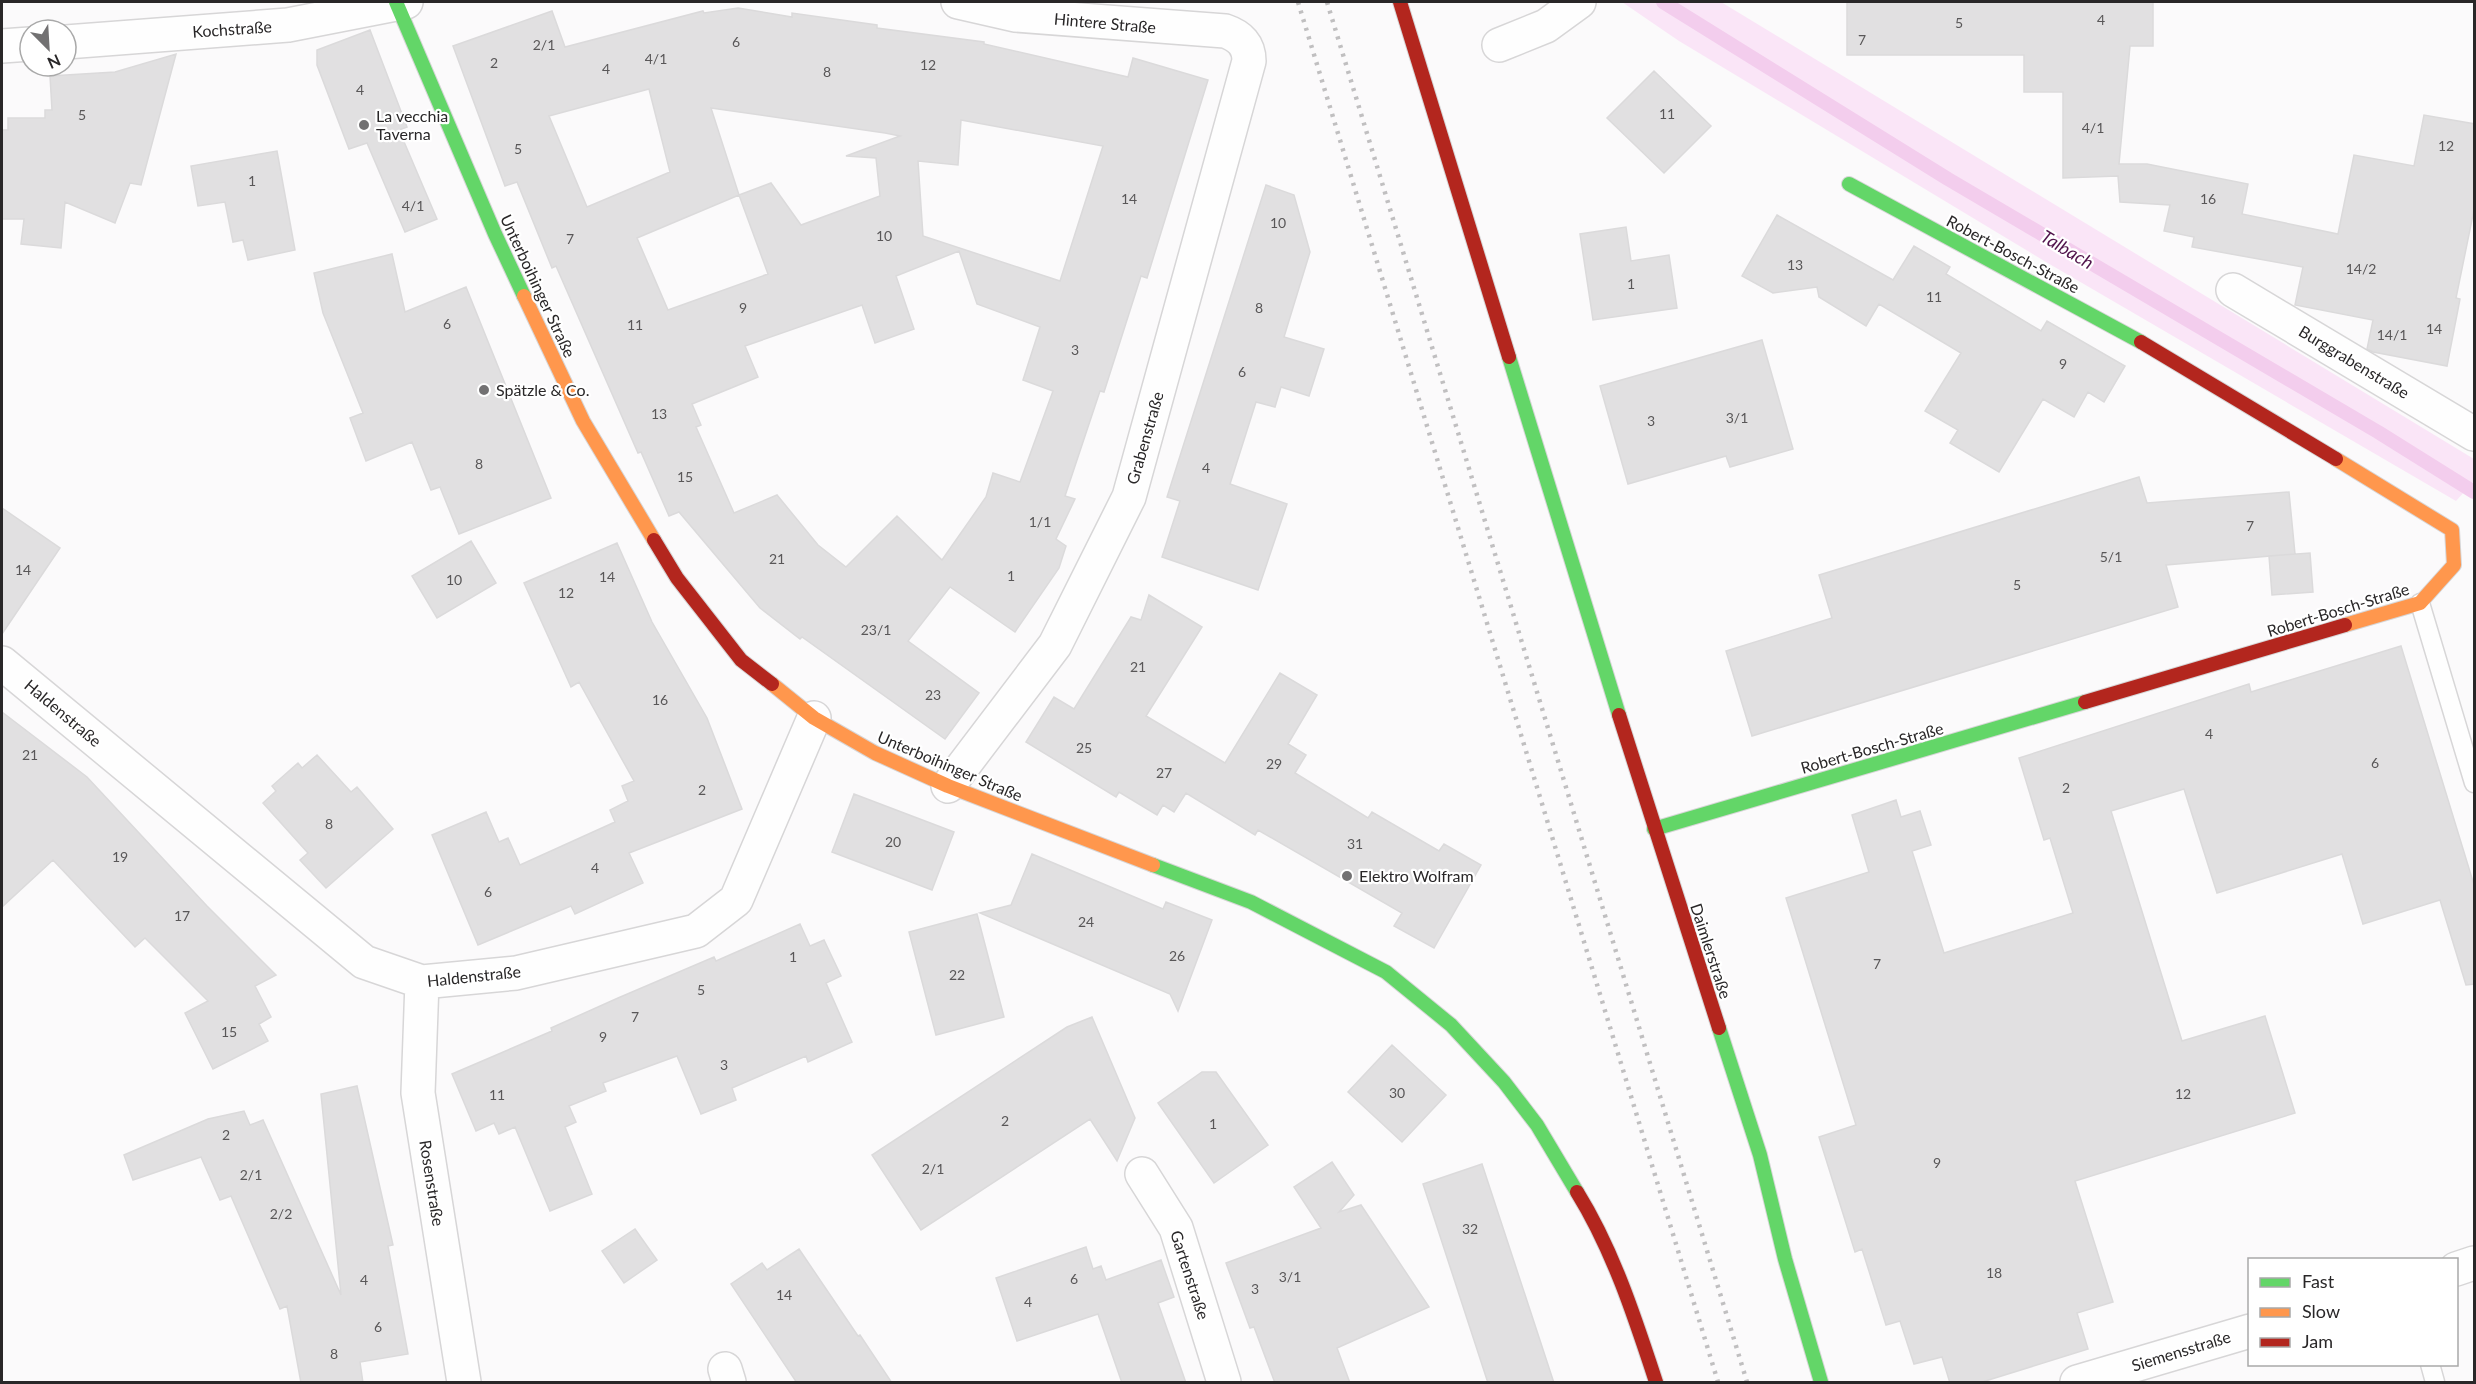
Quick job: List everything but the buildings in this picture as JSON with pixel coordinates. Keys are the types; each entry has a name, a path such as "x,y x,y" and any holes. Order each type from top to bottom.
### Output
{"street":[{"name":"Kochstraße","path":"78,41 288,25 399,2"},
{"name":"Unterboihinger Straße","path":"399,2 495,234 583,421 677,578 741,660 814,718 875,753 948,786 1251,902 1386,972 1451,1025 1520,1102 1537,1125 1580,1196 1609,1256 1634,1316 1656,1383"},
{"name":"Hintere Straße","path":"958,2 1015,15 1225,31 1238,36 1247,48"},
{"name":"Daimlerstraße","path":"1400,2 1654,829 1760,1155 1785,1259 1821,1383"},
{"path":"1500,45 1546,26 1579,2"},
{"path":"2,46 18,45"},
{"name":"Grabenstraße","path":"948,786 1055,645 1129,497 1248,67 1247,48"},
{"name":"Robert-Bosch-Straße","path":"1654,829 2420,603 2454,565 2452,531 2177,362 1849,184"},
{"name":"Burggrabenstraße","path":"2233,290 2475,434"},
{"name":"Haldenstraße","path":"2,663 364,962 422,982 516,973 696,931 736,900 814,718"},
{"name":"Rosenstraße","path":"422,982 418,1093 464,1383"},
{"name":"Gartenstraße","path":"1142,1174 1176,1228 1224,1383"},
{"path":"2458,1269 2475,1263"},
{"name":"Siemensstraße","path":"2078,1383 2248,1332"}],"lane":[{"path":"2420,603 2475,783"},
{"path":"2430,1366 2435,1383"}],"shaded area":[{"path":"1622,2 1721,2 2474,459 2474,481 2456,501 2046,262 1679,41"}],"waterway":[{"name":"Talbach","path":"1663,2 1948,179 2378,432 2474,492"}],"railway":[{"path":"1298,2 1718,1382"},
{"path":"1327,2 1747,1382"}],"traffic: fast":[{"path":"396,2 495,234 524,296"},
{"path":"1849,184 2141,342"},
{"path":"1509,357 1619,715"},
{"path":"1654,829 2085,702"},
{"path":"1153,865 1251,902 1386,972 1451,1025 1504,1082 1537,1125 1577,1192"},
{"path":"1719,1028 1760,1155 1785,1259 1821,1382"}],"traffic: slow":[{"path":"524,296 583,421 654,540"},
{"path":"2336,459 2452,530 2454,565 2420,603 2345,625"},
{"path":"772,684 814,718 875,753 948,786 1153,865"}],"traffic: jam":[{"path":"1400,2 1509,357"},
{"path":"2141,342 2336,459"},
{"path":"654,540 677,578 741,660 772,684"},
{"path":"2085,702 2345,625"},
{"path":"1619,715 1719,1028"},
{"path":"1577,1192 1602,1237 1612,1261 1656,1382"}],"place":[{"name":"La vecchia Taverna","path":"364,125"},
{"name":"Spätzle & Co.","path":"484,390"},
{"name":"Elektro Wolfram","path":"1347,876"}]}
